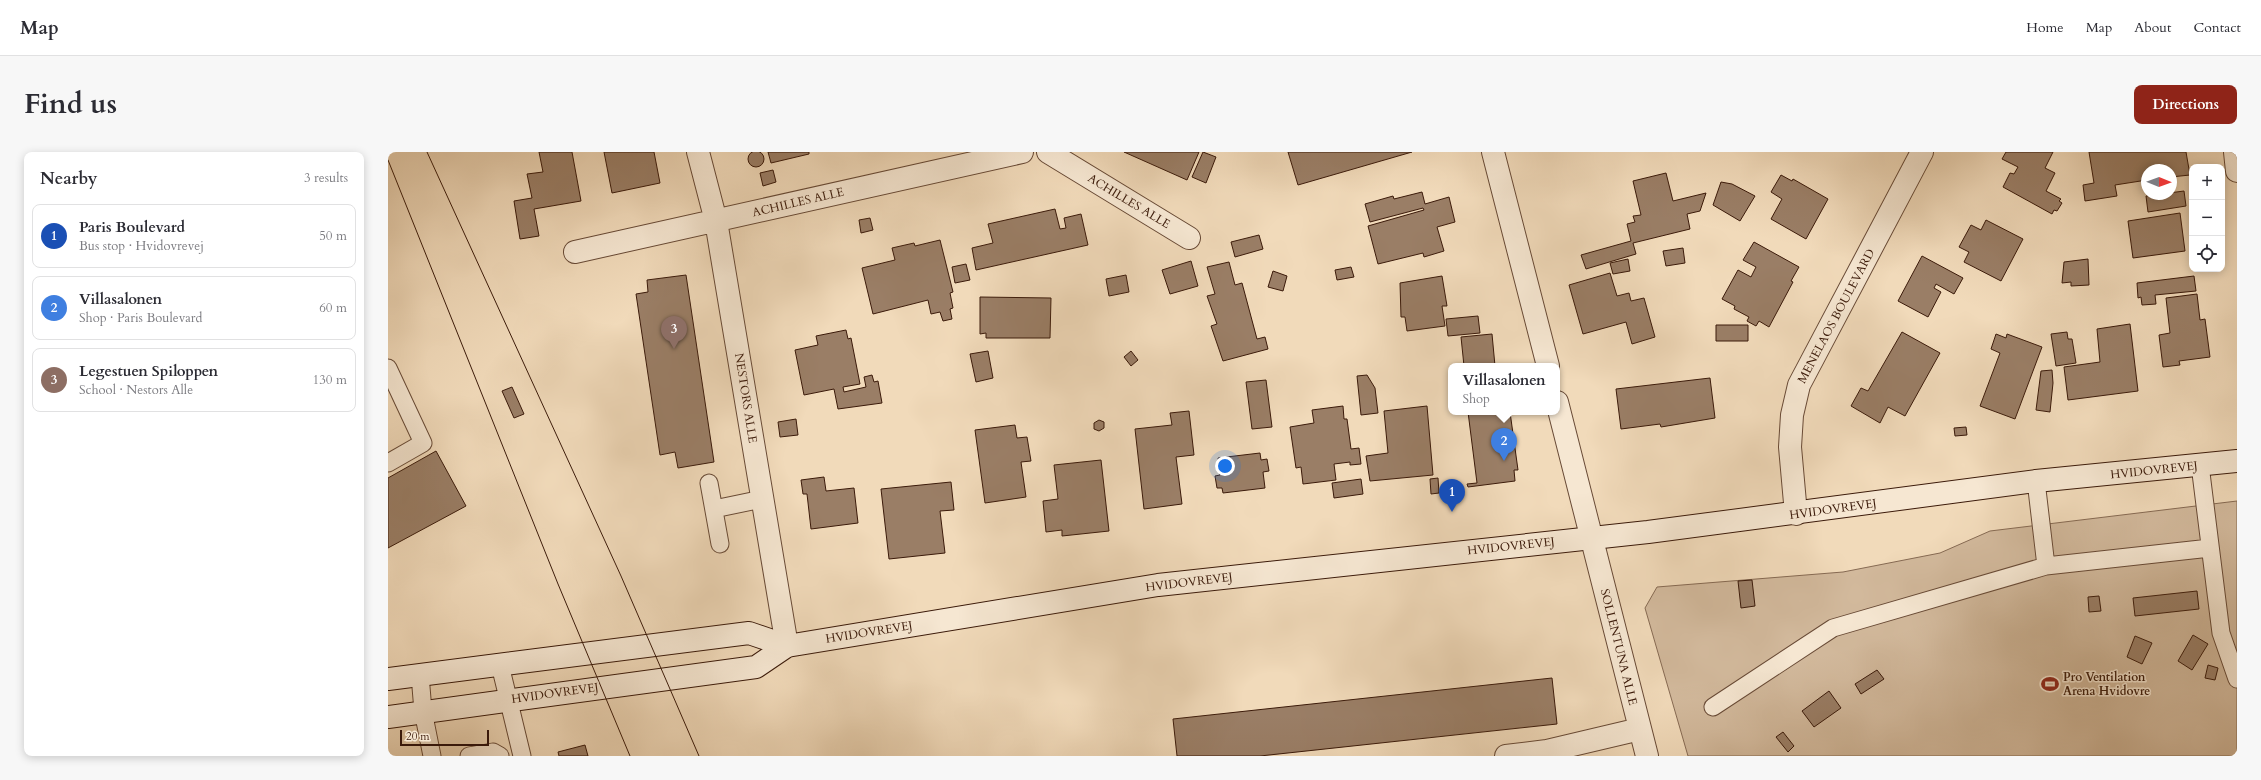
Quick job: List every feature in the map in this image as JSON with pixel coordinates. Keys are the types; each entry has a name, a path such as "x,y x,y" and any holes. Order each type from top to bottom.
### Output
{"street":[{"name":"NESTORS ALLE","path":"698,152 716,221 787,646"},
{"name":"ACHILLES ALLE","path":"575,252 1022,152"},
{"name":"ACHILLES ALLE","path":"1048,152 1189,238"},
{"path":"1493,152 1547,363"},
{"name":"MENELAOS BOULEVARD","path":"1796,514 1790,447 1792,415 1799,385 1922,152"},
{"path":"2234,152 2237,171"},
{"name":"SOLLENTUNA ALLE","path":"1560,414 1647,756"},
{"name":"HVIDOVREVEJ","path":"388,717 507,699 756,666 787,646 1158,585 1796,514 2036,481 2237,461"},
{"name":"HVIDOVREVEJ","path":"388,679 749,633 787,646"},
{"path":"1506,756 1547,751 1640,728"}],"lane":[{"path":"388,368 423,444 388,464"},
{"path":"2200,465 2221,633 2237,679"},
{"path":"2036,481 2046,566"},
{"path":"709,483 720,544"},
{"path":"714,509 762,499"},
{"path":"1713,707 1833,628 2046,566 2210,548"},
{"path":"500,665 522,756"},
{"path":"420,675 423,711 432,756"},
{"path":"469,756 493,752 500,756"}],"shaded area":[{"path":"2237,501 2237,756 1688,756 1645,608 1657,587 1843,572 1940,553 1990,531"}],"building":[{"path":"753,151 759,151 764,156 762,165 759,167 753,167 748,162 748,156"},
{"path":"539,152 572,152 581,201 534,209 539,236 520,239 514,201 532,198 527,174 543,172"},
{"path":"604,152 654,152 660,183 612,193"},
{"path":"768,152 809,152 809,154 771,163"},
{"path":"1124,152 1199,152 1187,180"},
{"path":"1203,152 1216,157 1206,183 1192,177"},
{"path":"1288,152 1412,152 1298,185"},
{"path":"2006,152 2053,152 2045,168 2055,173 2046,191 2061,199 2059,201 2062,203 2057,211 2054,210 2052,214 2003,187 2010,173 2014,174 2018,167 2002,159"},
{"path":"2089,152 2186,152 2189,175 2177,176 2177,164 2141,164 2141,181 2115,185 2117,196 2085,201 2083,185 2094,183"},
{"path":"773,170 776,182 763,186 760,173"},
{"path":"1666,173 1673,201 1706,193 1700,211 1687,214 1690,229 1633,243 1636,254 1586,269 1581,255 1631,241 1627,224 1635,222 1633,216 1641,215 1633,181"},
{"path":"1781,175 1792,181 1793,179 1828,199 1806,239 1771,219 1782,199 1771,192"},
{"path":"1721,182 1732,184 1755,196 1740,221 1713,205"},
{"path":"2184,191 2186,206 2148,212 2146,200 2177,200 2177,192"},
{"path":"1422,192 1425,204 1449,197 1455,222 1437,227 1444,251 1424,257 1423,253 1378,264 1368,226 1424,210 1423,208 1370,222 1365,204 1393,196 1394,199"},
{"path":"1055,209 1060,229 1066,228 1064,218 1081,214 1088,245 976,270 972,248 993,243 988,224"},
{"path":"2180,213 2185,251 2133,258 2128,221"},
{"path":"870,218 873,230 861,233 859,220"},
{"path":"1986,220 2023,239 2001,281 1964,262 1969,252 1959,247 1971,225 1981,230"},
{"path":"1259,235 1263,249 1235,257 1231,242"},
{"path":"940,240 953,292 950,293 953,308 950,309 952,319 943,321 940,312 931,314 928,300 873,314 862,268 895,260 892,248 914,243 915,246"},
{"path":"1754,242 1799,267 1791,281 1793,282 1769,327 1759,321 1756,326 1747,321 1749,317 1734,309 1735,306 1722,299 1738,270 1751,277 1756,267 1743,260"},
{"path":"1683,248 1685,263 1666,266 1663,251"},
{"path":"1922,256 1963,278 1954,294 1936,284 1934,288 1941,292 1928,317 1898,301"},
{"path":"1628,259 1630,271 1613,274 1610,263"},
{"path":"2088,259 2089,285 2071,286 2071,282 2062,283 2064,262"},
{"path":"1191,261 1198,286 1170,294 1162,270"},
{"path":"1229,262 1235,285 1242,283 1257,339 1265,337 1268,349 1223,361 1211,326 1217,324 1207,296 1215,294 1207,267"},
{"path":"966,264 970,280 955,283 952,267"},
{"path":"1351,267 1354,277 1337,280 1335,270"},
{"path":"1273,271 1287,276 1283,291 1268,287"},
{"path":"1610,273 1617,296 1629,293 1631,301 1644,298 1655,337 1632,344 1626,322 1583,334 1569,285"},
{"path":"686,275 714,462 678,468 675,452 660,455 636,294 648,292 647,280"},
{"path":"1126,275 1129,292 1109,296 1106,279"},
{"path":"1442,276 1447,306 1442,306 1445,326 1407,331 1405,317 1401,317 1400,283"},
{"path":"2194,276 2196,291 2155,295 2156,304 2142,305 2141,297 2138,298 2137,283"},
{"path":"2197,294 2200,320 2205,319 2210,357 2179,361 2180,365 2163,367 2159,335 2170,333 2166,298"},
{"path":"980,297 1051,298 1050,338 986,338 986,333 980,334"},
{"path":"1478,316 1480,333 1448,336 1446,319"},
{"path":"2130,324 2138,391 2068,400 2064,367 2100,362 2097,329"},
{"path":"1716,325 1748,325 1748,341 1716,341"},
{"path":"846,330 848,339 851,338 860,384 843,387 844,392 866,387 864,377 872,375 874,382 878,381 882,403 838,409 834,389 804,395 795,350 818,345 816,336"},
{"path":"1902,332 1940,353 1905,416 1888,407 1880,423 1851,406 1861,388 1868,391"},
{"path":"2067,332 2068,339 2072,339 2076,363 2056,366 2051,334"},
{"path":"1492,334 1495,363 1464,363 1461,337"},
{"path":"1996,334 2006,338 2007,334 2042,347 2015,419 1980,406 2000,353 1991,349"},
{"path":"988,351 993,378 976,382 970,354"},
{"path":"1131,351 1138,360 1131,366 1124,357"},
{"path":"2052,370 2053,383 2050,412 2036,410 2041,371"},
{"path":"1367,375 1375,388 1378,413 1361,415 1357,376"},
{"path":"1710,378 1715,418 1661,427 1660,424 1621,429 1616,389"},
{"path":"1266,380 1272,427 1252,429 1246,382"},
{"path":"512,387 524,414 514,418 502,391"},
{"path":"1343,406 1344,419 1347,419 1351,449 1359,448 1361,464 1350,465 1350,462 1334,464 1336,480 1303,484 1301,467 1296,468 1290,427 1314,423 1312,410"},
{"path":"1427,406 1433,475 1370,481 1366,456 1388,453 1384,411"},
{"path":"1189,411 1194,455 1176,457 1182,504 1144,509 1135,429 1172,425 1170,413"},
{"path":"1468,415 1510,415 1518,470 1514,470 1515,481 1468,487 1467,484 1477,483"},
{"path":"796,419 798,435 780,437 778,422"},
{"path":"1099,420 1104,422 1104,428 1099,431 1094,429 1094,423"},
{"path":"1015,425 1017,438 1027,437 1031,461 1021,462 1026,497 985,503 975,430"},
{"path":"1966,427 1967,435 1955,436 1954,428"},
{"path":"436,451 466,506 388,548 388,478"},
{"path":"1260,453 1261,460 1267,459 1269,471 1263,472 1265,488 1223,493 1222,488 1217,488 1215,476 1220,475 1218,458"},
{"path":"1101,460 1109,531 1062,536 1062,530 1046,532 1043,501 1058,499 1054,465"},
{"path":"824,477 826,491 854,488 858,523 811,529 807,494 803,494 801,480"},
{"path":"1438,478 1439,493 1431,494 1430,479"},
{"path":"1361,479 1363,494 1334,498 1332,483"},
{"path":"951,482 954,510 940,511 945,553 889,559 881,489"},
{"path":"1752,580 1755,606 1741,608 1738,581"},
{"path":"2197,591 2199,609 2135,616 2133,598"},
{"path":"2099,596 2101,611 2089,612 2088,597"},
{"path":"2193,635 2208,644 2192,670 2178,661"},
{"path":"2135,636 2152,643 2142,664 2127,657"},
{"path":"2208,665 2218,668 2215,680 2205,678"},
{"path":"1877,670 1884,679 1861,694 1855,684"},
{"path":"1552,678 1557,724 1260,756 1177,756 1173,719"},
{"path":"1829,691 1841,708 1814,727 1802,711"},
{"path":"1783,732 1794,746 1788,752 1776,737"},
{"path":"585,745 588,756 559,756 558,752"}],"tram line":[{"path":"427,152 621,576 699,756"},
{"path":"388,160 558,584 630,756"}],"place":[{"name":"Legestuen Spiloppen","path":"674,349"},
{"name":"Villasalonen","path":"1504,461"},
{"name":"Paris Boulevard","path":"1452,512"},
{"name":"Pro Ventilation Arena Hvidovre","path":"2050,684"}]}
